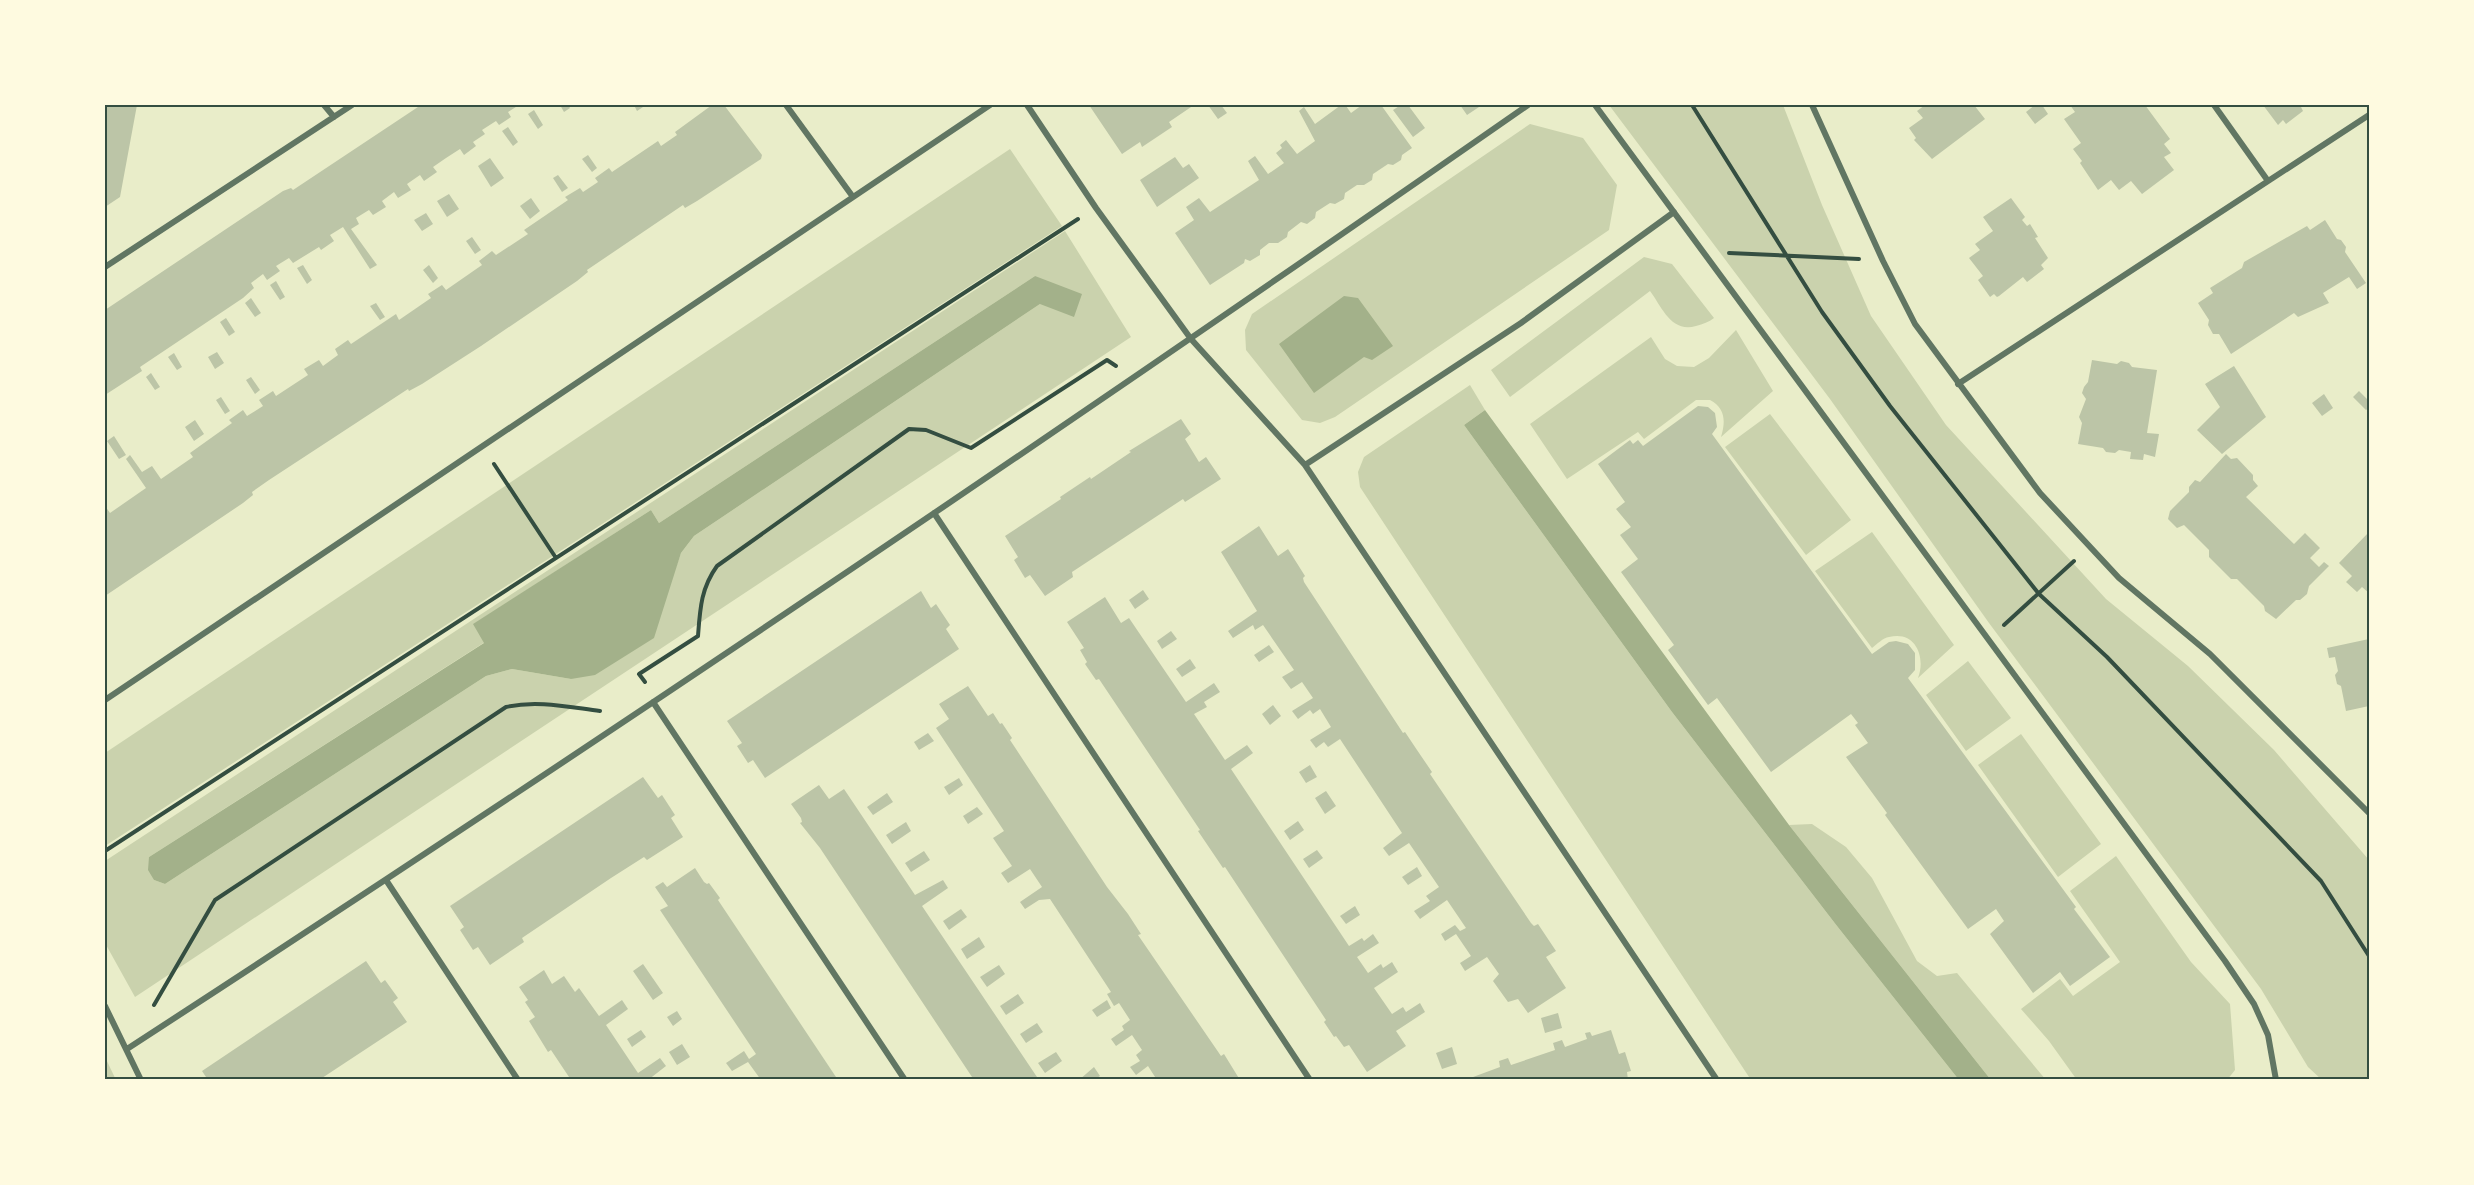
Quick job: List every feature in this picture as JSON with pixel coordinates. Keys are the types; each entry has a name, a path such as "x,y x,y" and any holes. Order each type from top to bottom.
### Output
{"street":[{"path":"324,105 334,117"},
{"path":"105,267 352,105"},
{"path":"786,105 853,197"},
{"path":"105,700 990,105"},
{"path":"1027,105 1096,208 1191,339 1305,465 1717,1080"},
{"path":"127,1049 386,880 934,513 1191,339 1528,105"},
{"path":"1595,105 1989,638 2254,1005 2268,1035 2276,1080"},
{"path":"1812,105 1883,261 1915,324 2040,493 2119,578 2211,654 2369,813"},
{"path":"2214,105 2268,181"},
{"path":"1958,384 2369,115"},
{"path":"1305,465 1521,323 1674,212"},
{"path":"934,513 1310,1080"},
{"path":"654,701 904,1080"},
{"path":"386,880 518,1080"},
{"path":"105,1006 141,1080"}],"path":[{"path":"1692,105 1822,312 1890,406 2039,594 2108,657 2321,881 2369,956"},
{"path":"105,851 1096,208"},
{"path":"1704,252 1883,261"},
{"path":"654,701 639,674 698,636 702,596 707,580 717,566 909,429 926,430 971,448 1107,360 1134,377"},
{"path":"482,446 556,558"},
{"path":"1989,638 2090,546"},
{"path":"151,1010 215,900 506,706 541,703 632,716"}],"shaded area":[{"path":"1609,105 1783,105 1822,205 1871,316 1946,425 2106,599 2188,666 2274,750 2369,860 2369,1080 2322,1080 2308,1067 2261,989 1989,623 1830,399"},
{"path":"1530,124 1583,138 1617,185 1609,230 1335,417 1320,423 1302,420 1246,350 1245,330 1252,314"},
{"path":"1010,149 1062,226 105,846 105,753"},
{"path":"1065,231 1131,337 135,997 105,943 105,861","holes":["1035,276 1040,304 694,536 681,553 671,581 571,679 512,669 486,676 165,884 154,880 149,857 485,642 474,624 651,510 659,523"]},
{"path":"1644,257 1672,264 1714,318 1696,326 1680,326 1668,317 1650,291 1510,397 1491,370"},
{"path":"1035,276 1082,294 1074,317 1040,304 694,536 681,553 654,638 595,675 571,679 512,669 486,676 165,884 154,880 148,870 149,857 484,643 473,624 651,510 659,523"},
{"path":"1344,296 1358,298 1393,346 1372,360 1364,357 1314,393 1279,344"},
{"path":"1736,330 1773,391 1721,437 1724,420 1719,407 1710,400 1696,400 1644,439 1638,432 1567,479 1530,424 1651,337 1665,359 1677,366 1694,367 1709,358"},
{"path":"1470,385 1485,410 1464,425 1672,712 1959,1080 1751,1080 1360,487 1358,472 1364,457"},
{"path":"1485,410 1789,825 1991,1080 1959,1080 1672,712 1464,425"},
{"path":"1770,414 1851,520 1806,555 1725,447"},
{"path":"1872,532 1954,645 1918,678 1921,662 1917,647 1906,638 1898,636 1882,640 1872,648 1815,571"},
{"path":"1968,661 2011,718 1966,751 1926,695"},
{"path":"2021,734 2101,844 2058,877 1978,765"},
{"path":"1812,824 1846,847 1872,878 1917,961 1937,976 1957,973 2046,1080 1991,1080 1789,825"},
{"path":"2116,856 2191,962 2230,1004 2235,1070 2227,1080 2077,1080 2049,1041 2021,1009 2060,979 2073,996 2120,962 2070,891"},
{"path":"105,1057 116,1080 105,1080"}],"building":[{"path":"105,105 137,105 120,197 105,207"},
{"path":"421,105 519,105 508,112 511,117 499,125 496,121 482,130 485,134 473,142 476,146 464,155 460,149 433,167 437,172 424,181 420,175 407,184 411,190 398,198 394,192 382,201 386,207 373,215 369,210 356,218 359,224 351,229 377,265 370,269 343,227 330,235 334,241 321,250 319,247 293,263 289,258 276,266 280,271 267,280 263,274 251,283 254,288 243,298 140,367 142,371 105,395 105,310 283,191 291,188 293,190"},
{"path":"560,105 568,105 570,108 564,112"},
{"path":"634,105 646,105 637,111"},
{"path":"712,105 724,105 762,155 761,159 697,201 685,208 683,205 481,346 422,384 409,391 408,389 269,480 252,492 253,495 243,503 105,596 105,506 110,513 146,488 126,459 130,455 142,472 152,466 161,479 193,457 190,453 232,423 229,420 243,410 247,416 263,406 259,400 273,391 276,396 308,375 304,369 319,360 323,366 338,355 335,349 348,340 351,344 396,314 399,320 431,298 428,294 442,285 446,290 482,265 479,261 492,251 496,255 528,234 524,230 568,200 565,197 580,188 583,192 598,182 595,178 609,168 612,172 658,141 661,146 677,135 675,132"},
{"path":"1089,105 1194,105 1169,122 1172,127 1142,147 1140,142 1122,154"},
{"path":"1208,105 1221,105 1227,113 1218,119"},
{"path":"1341,105 1348,105 1346,106 1351,113 1362,105 1381,105 1412,148 1402,155 1401,160 1393,165 1388,164 1373,174 1372,180 1364,185 1357,185 1345,193 1344,199 1335,204 1330,203 1316,212 1315,218 1307,224 1301,222 1288,232 1287,237 1278,243 1269,243 1260,250 1260,255 1250,261 1245,259 1244,263 1210,285 1175,233 1194,220 1186,207 1199,198 1210,212 1259,180 1248,161 1255,156 1268,174 1284,163 1276,153 1286,140 1297,154 1315,141 1299,111 1304,107 1315,124"},
{"path":"1401,105 1408,105 1425,128 1413,137 1393,110"},
{"path":"1460,105 1482,105 1467,115"},
{"path":"1925,105 1974,105 1985,119 1932,159 1914,140 1916,138 1909,128 1923,118 1917,111"},
{"path":"2035,105 2042,105 2048,114 2035,124 2026,112"},
{"path":"2070,105 2145,105 2170,139 2164,144 2171,153 2164,157 2174,170 2142,194 2131,181 2119,190 2111,180 2098,190 2073,149 2081,143 2064,119 2075,112"},
{"path":"2263,105 2304,105 2301,107 2303,111 2286,124 2283,120 2278,125"},
{"path":"534,110 543,125 538,129 528,114"},
{"path":"508,127 518,142 513,146 502,131"},
{"path":"588,155 597,168 592,172 582,159"},
{"path":"1175,157 1183,168 1189,164 1199,178 1157,207 1140,180"},
{"path":"490,158 504,178 491,187 478,166"},
{"path":"558,175 568,188 562,192 553,178"},
{"path":"449,194 459,209 447,217 437,201"},
{"path":"531,198 540,211 530,219 520,206"},
{"path":"2011,198 2025,217 2022,220 2027,226 2030,224 2038,237 2035,238 2048,258 2041,265 2044,269 2027,282 2023,277 1999,296 1994,294 1990,297 1978,280 1983,276 1969,258 1980,250 1975,244 1993,231 1983,217"},
{"path":"426,213 433,224 422,231 414,220"},
{"path":"2325,220 2337,239 2341,240 2346,247 2345,252 2366,283 2357,289 2349,277 2323,293 2329,303 2298,317 2294,313 2231,354 2219,334 2213,334 2208,325 2209,320 2198,303 2213,293 2210,288 2242,268 2244,262 2307,226 2310,230"},
{"path":"472,237 481,250 475,254 466,241"},
{"path":"303,265 312,280 307,284 297,268"},
{"path":"429,265 438,278 433,283 423,270"},
{"path":"276,281 285,297 280,300 270,285"},
{"path":"251,298 261,313 255,317 245,303"},
{"path":"376,303 385,317 380,320 370,306"},
{"path":"226,318 235,332 229,336 220,322"},
{"path":"217,352 224,363 215,369 208,357"},
{"path":"174,353 182,367 177,370 168,357"},
{"path":"2092,360 2117,364 2121,361 2129,363 2132,367 2157,370 2147,433 2159,434 2155,457 2144,454 2143,460 2130,459 2131,452 2119,450 2115,453 2106,452 2103,448 2078,444 2082,423 2079,417 2086,399 2082,393 2088,382"},
{"path":"2234,366 2266,417 2222,454 2197,430 2220,407 2205,384"},
{"path":"151,373 160,387 155,390 146,377"},
{"path":"251,377 260,390 255,394 246,380"},
{"path":"2359,391 2369,401 2369,408 2366,410 2353,397"},
{"path":"2324,394 2333,408 2322,416 2312,403"},
{"path":"221,397 230,411 225,414 216,400"},
{"path":"1698,406 1708,407 1715,413 1717,427 1712,434 1872,654 1889,642 1896,641 1908,644 1915,653 1915,670 1908,678 2110,957 2070,986 2060,972 2033,993 1990,934 2004,921 1996,909 1968,929 1846,757 1868,743 1855,725 1858,723 1851,714 1771,772 1717,698 1708,705 1668,650 1674,645 1621,572 1638,559 1620,535 1631,527 1616,509 1625,502 1598,464 1630,440 1633,444 1638,440 1643,446"},
{"path":"1181,419 1191,434 1185,439 1199,462 1206,457 1221,479 1185,502 1183,499 1072,572 1073,577 1045,596 1030,575 1025,578 1014,560 1018,557 1005,536 1090,477 1091,479 1131,452 1129,451"},
{"path":"195,420 204,434 194,441 185,427"},
{"path":"114,436 126,455 119,459 107,441"},
{"path":"2226,454 2231,459 2237,458 2253,475 2253,480 2258,486 2246,497 2294,544 2305,533 2320,548 2310,558 2319,567 2324,562 2329,566 2309,586 2307,594 2300,600 2296,600 2276,619 2265,611 2264,606 2237,579 2231,579 2209,557 2209,550 2184,525 2177,528 2168,519 2170,511 2189,492 2189,487 2195,480 2200,482"},
{"path":"1259,526 1278,556 1288,549 1305,576 1304,582 1403,733 1405,732 1432,772 1430,774 1531,923 1534,926 1538,924 1556,951 1546,957 1566,988 1528,1013 1518,999 1508,1002 1493,981 1499,974 1487,957 1465,971 1460,963 1471,956 1456,934 1445,941 1441,934 1455,925 1460,931 1466,928 1447,900 1420,919 1414,911 1430,901 1426,896 1439,887 1409,843 1389,856 1383,848 1402,833 1340,739 1328,747 1324,742 1316,748 1310,740 1331,727 1320,709 1313,714 1310,710 1298,719 1292,711 1313,698 1302,682 1291,689 1282,677 1294,670 1263,625 1255,630 1253,625 1233,638 1228,631 1257,611 1221,552"},
{"path":"2369,532 2369,593 2362,587 2357,592 2346,582 2352,576 2339,563"},
{"path":"1143,590 1149,599 1135,609 1129,600"},
{"path":"921,591 931,608 936,604 950,625 946,629 959,649 765,778 753,760 748,763 737,746 742,743 727,721"},
{"path":"1105,597 1121,623 1129,618 1186,702 1214,683 1220,692 1204,702 1207,707 1194,714 1225,760 1247,745 1253,753 1231,769 1349,946 1362,938 1364,941 1373,934 1379,943 1357,957 1368,973 1381,964 1383,968 1392,962 1398,972 1374,988 1392,1014 1403,1007 1406,1012 1420,1003 1425,1012 1396,1031 1406,1046 1367,1072 1349,1045 1344,1047 1336,1036 1334,1037 1324,1022 1326,1020 1225,867 1223,868 1198,831 1200,830 1099,679 1096,680 1085,664 1087,662 1080,650 1084,648 1067,622"},
{"path":"1171,631 1177,639 1162,649 1157,641"},
{"path":"2369,639 2369,706 2346,711 2341,686 2337,684 2335,675 2338,671 2335,657 2329,658 2327,648"},
{"path":"1269,645 1274,652 1259,662 1254,655"},
{"path":"1190,659 1196,668 1182,677 1176,669"},
{"path":"968,686 988,716 993,713 1000,724 1002,723 1012,738 1010,740 1107,887 1141,934 1138,935 1221,1056 1224,1054 1240,1080 1157,1080 1148,1066 1136,1075 1130,1067 1140,1061 1136,1055 1142,1050 1132,1035 1116,1046 1111,1039 1124,1030 1122,1026 1130,1020 1119,1003 1114,1006 1107,994 1111,992 1050,899 1039,900 1025,909 1020,902 1042,887 1030,869 1008,883 1001,873 1012,866 993,838 1004,831 936,728 949,719 939,704"},
{"path":"1273,705 1281,716 1270,725 1262,714"},
{"path":"928,733 934,741 919,750 914,742"},
{"path":"1310,765 1317,777 1306,783 1299,772"},
{"path":"643,777 658,798 662,795 675,815 671,818 683,837 647,860 644,857 611,878 522,938 524,942 490,965 478,947 473,950 460,930 464,927 450,906"},
{"path":"959,778 963,785 949,795 944,787"},
{"path":"819,785 829,799 844,789 915,895 943,880 948,888 922,906 1039,1080 974,1080 820,848 800,823 801,818 791,804"},
{"path":"1326,791 1336,806 1325,814 1315,798"},
{"path":"887,793 893,802 873,815 867,807"},
{"path":"977,807 983,814 968,824 963,816"},
{"path":"1298,821 1304,830 1290,840 1284,831"},
{"path":"906,822 911,831 892,844 886,835"},
{"path":"1317,850 1323,858 1309,868 1303,859"},
{"path":"924,851 930,860 911,872 905,863"},
{"path":"1417,867 1422,876 1408,885 1402,877"},
{"path":"695,868 704,882 709,883 720,898 718,900 838,1080 761,1080 748,1062 732,1071 726,1063 744,1051 749,1059 756,1054 660,910 668,906 655,887 663,882 667,887"},
{"path":"1355,906 1360,915 1346,924 1340,916"},
{"path":"961,909 967,917 949,930 943,921"},
{"path":"979,937 985,947 967,959 961,949"},
{"path":"366,961 381,983 385,980 398,998 393,1002 407,1022 319,1080 208,1080 202,1071"},
{"path":"643,964 663,993 653,1000 633,971"},
{"path":"999,965 1005,974 987,987 980,977"},
{"path":"544,970 552,984 564,976 575,992 579,988 599,1016 622,1000 628,1009 606,1025 638,1073 660,1058 666,1066 648,1080 571,1080 551,1050 548,1052 529,1021 535,1017 525,1002 528,1000 519,987"},
{"path":"1018,994 1024,1003 1006,1015 1000,1006"},
{"path":"1107,1000 1111,1008 1097,1017 1092,1010"},
{"path":"677,1011 682,1019 673,1026 667,1017"},
{"path":"1558,1013 1562,1028 1545,1033 1541,1018"},
{"path":"1037,1023 1043,1032 1026,1043 1020,1034"},
{"path":"641,1030 646,1037 632,1047 627,1039"},
{"path":"1611,1030 1619,1054 1625,1052 1631,1071 1627,1072 1628,1080 1465,1080 1500,1067 1499,1061 1508,1058 1511,1065 1555,1050 1553,1043 1562,1040 1565,1047 1587,1039 1585,1033 1590,1032 1592,1036"},
{"path":"682,1044 690,1057 677,1065 669,1052"},
{"path":"1452,1047 1457,1064 1442,1069 1436,1053"},
{"path":"1056,1052 1062,1061 1045,1073 1038,1063"},
{"path":"1094,1067 1100,1076 1094,1080 1079,1080"}]}
